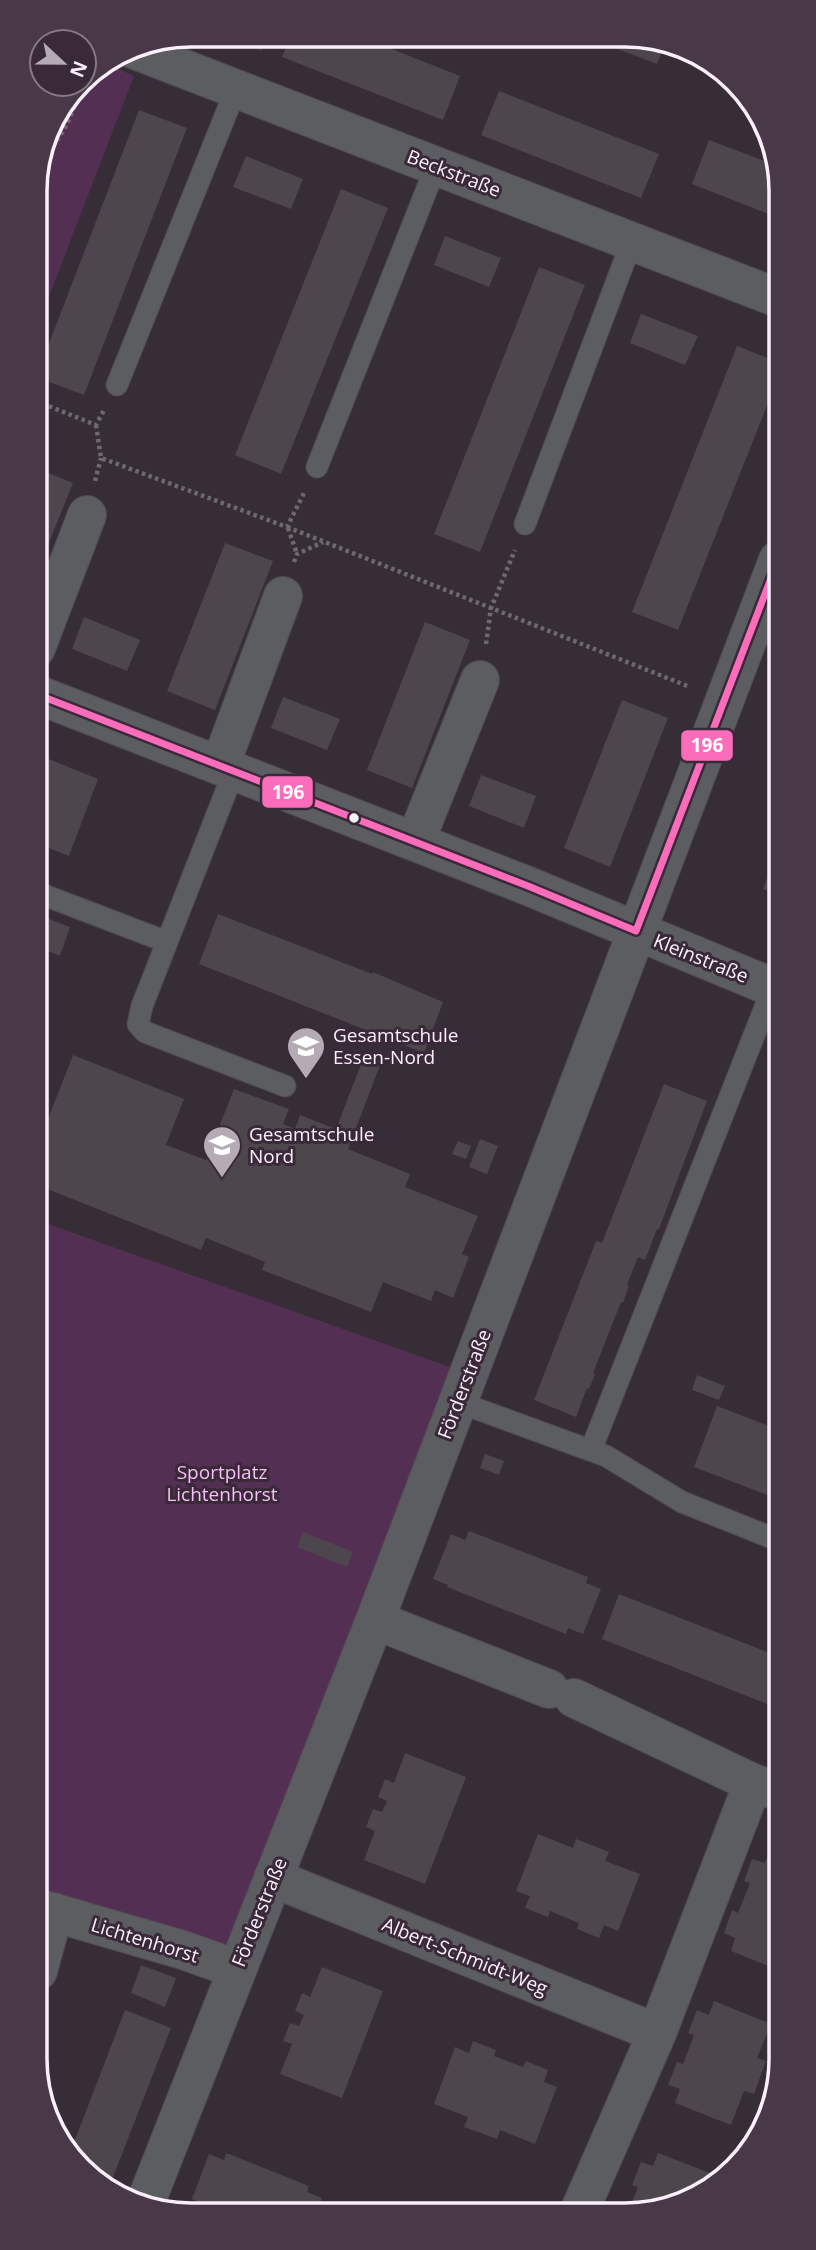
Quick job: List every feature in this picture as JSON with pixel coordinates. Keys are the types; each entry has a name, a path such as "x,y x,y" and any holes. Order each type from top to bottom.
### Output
{"street":[{"name":"Beckstraße","path":"147,54 769,294"},
{"path":"48,617 87,515"},
{"name":"Förderstraße","path":"148,2196 375,1620 769,586"},
{"path":"227,768 283,596"},
{"path":"415,842 480,680"},
{"name":"Kleinstraße","path":"48,699 415,842 769,986"},
{"path":"375,1620 561,1694 767,1787 583,2203"},
{"name":"Albert-Schmidt-Weg","path":"273,1878 657,2034"},
{"name":"Lichtenhorst","path":"47,1910 183,1950 236,1969"}],"lane":[{"path":"117,385 236,89"},
{"path":"317,467 436,166"},
{"path":"525,524 632,241"},
{"path":"227,768 138,1024 145,1032 285,1086"},
{"path":"48,896 167,942"},
{"path":"591,1450 769,1008"},
{"path":"458,1402 606,1456 682,1502 768,1536"}],"path":[{"path":"57,139 73,110"},
{"path":"117,385 96,425 101,458 287,527 724,701"},
{"path":"48,406 96,425"},
{"path":"297,554 287,527 317,467"},
{"path":"480,680 491,608 525,524"}],"green space":[{"path":"117,68 134,76 48,299 48,173 52,154 62,128 77,104 83,98 98,98 98,82"},
{"name":"Sportplatz Lichtenhorst","path":"47,1224 461,1371 231,1958 47,1902"}],"building":[{"path":"613,47 661,52 657,64"},
{"path":"286,48 388,48 460,76 443,120 282,57"},
{"path":"499,91 659,154 641,198 481,135"},
{"path":"139,110 187,128 84,395 48,381 48,346"},
{"path":"709,140 766,161 769,214 692,184"},
{"path":"246,156 303,179 291,209 233,187"},
{"path":"341,189 388,208 281,474 235,455"},
{"path":"445,236 501,258 489,287 434,265"},
{"path":"539,267 585,285 480,552 434,534"},
{"path":"641,314 698,336 685,365 630,343"},
{"path":"737,346 769,358 769,401 678,630 632,612"},
{"path":"48,473 73,483 48,546"},
{"path":"225,543 273,561 215,710 167,691"},
{"path":"84,617 140,640 127,671 72,649"},
{"path":"425,622 470,640 412,788 367,770"},
{"path":"283,697 340,719 327,750 271,728"},
{"path":"622,700 668,718 610,867 564,848"},
{"path":"48,759 98,779 69,856 48,848"},
{"path":"481,775 536,796 524,828 469,806"},
{"path":"769,874 769,891 763,889"},
{"path":"218,914 372,974 373,972 443,1002 424,1053 199,964"},
{"path":"48,918 70,927 60,956 48,951"},
{"name":"Gesamtschule Nord","path":"365,1054 382,1060 348,1149 410,1174 405,1187 478,1216 462,1254 469,1257 453,1298 435,1290 431,1301 383,1282 371,1312 262,1270 265,1262 206,1238 201,1250 47,1189 47,1120 73,1055 184,1099 166,1145 206,1160 234,1089 289,1109 283,1124 295,1129 300,1115 336,1129"},
{"path":"664,1084 707,1101 659,1229 645,1260 638,1257 623,1303 621,1302 576,1417 534,1400 596,1241 602,1243"},
{"path":"480,1139 498,1146 487,1174 469,1167"},
{"path":"458,1141 471,1146 466,1159 452,1154"},
{"path":"697,1375 725,1386 719,1400 692,1390"},
{"path":"717,1406 768,1426 768,1496 694,1467"},
{"path":"485,1454 504,1461 499,1475 480,1468"},
{"path":"469,1531 588,1577 586,1583 601,1589 583,1634 568,1628 566,1634 433,1579 451,1534 465,1540"},
{"path":"303,1532 353,1552 347,1567 297,1547"},
{"path":"619,1594 768,1652 768,1704 602,1639"},
{"path":"405,1753 466,1777 425,1884 364,1860 375,1831 366,1827 373,1809 382,1812 387,1801 378,1797 385,1779 394,1783"},
{"path":"538,1834 573,1848 576,1839 609,1852 605,1861 640,1874 618,1931 604,1925 599,1938 577,1929 579,1923 550,1911 548,1917 525,1908 530,1896 516,1891"},
{"path":"768,1853 768,1966 731,1951 735,1938 724,1933 732,1910 738,1913 750,1883 744,1881 752,1859 765,1863"},
{"path":"141,1965 176,1978 165,2007 131,1993"},
{"path":"322,1967 383,1991 342,2098 280,2074 292,2044 283,2041 290,2023 299,2026 304,2015 295,2011 302,1993 310,1997"},
{"path":"714,2001 768,2023 768,2031 757,2058 766,2061 754,2094 744,2091 731,2125 675,2103 680,2089 668,2085 677,2062 683,2064 694,2035 688,2033 697,2010 709,2015"},
{"path":"125,2010 171,2028 112,2179 90,2160 74,2142"},
{"path":"473,2041 496,2050 494,2056 523,2067 526,2061 548,2070 544,2082 557,2087 535,2144 500,2130 497,2139 464,2127 468,2117 434,2104 455,2047 469,2053"},
{"path":"658,2153 711,2174 671,2195 632,2203 638,2187 632,2185 641,2162 653,2166"},
{"path":"209,2154 224,2160 226,2154 229,2154 309,2186 307,2192 322,2198 320,2203 201,2203 192,2199"}],"transit line":[{"name":"196","path":"636,931 769,584"},
{"name":"196","path":"48,699 528,886 636,931"}],"place":[{"name":"Gesamtschule Essen-Nord","path":"306,1080"},
{"name":"Gesamtschule Nord","path":"222,1179"}]}
